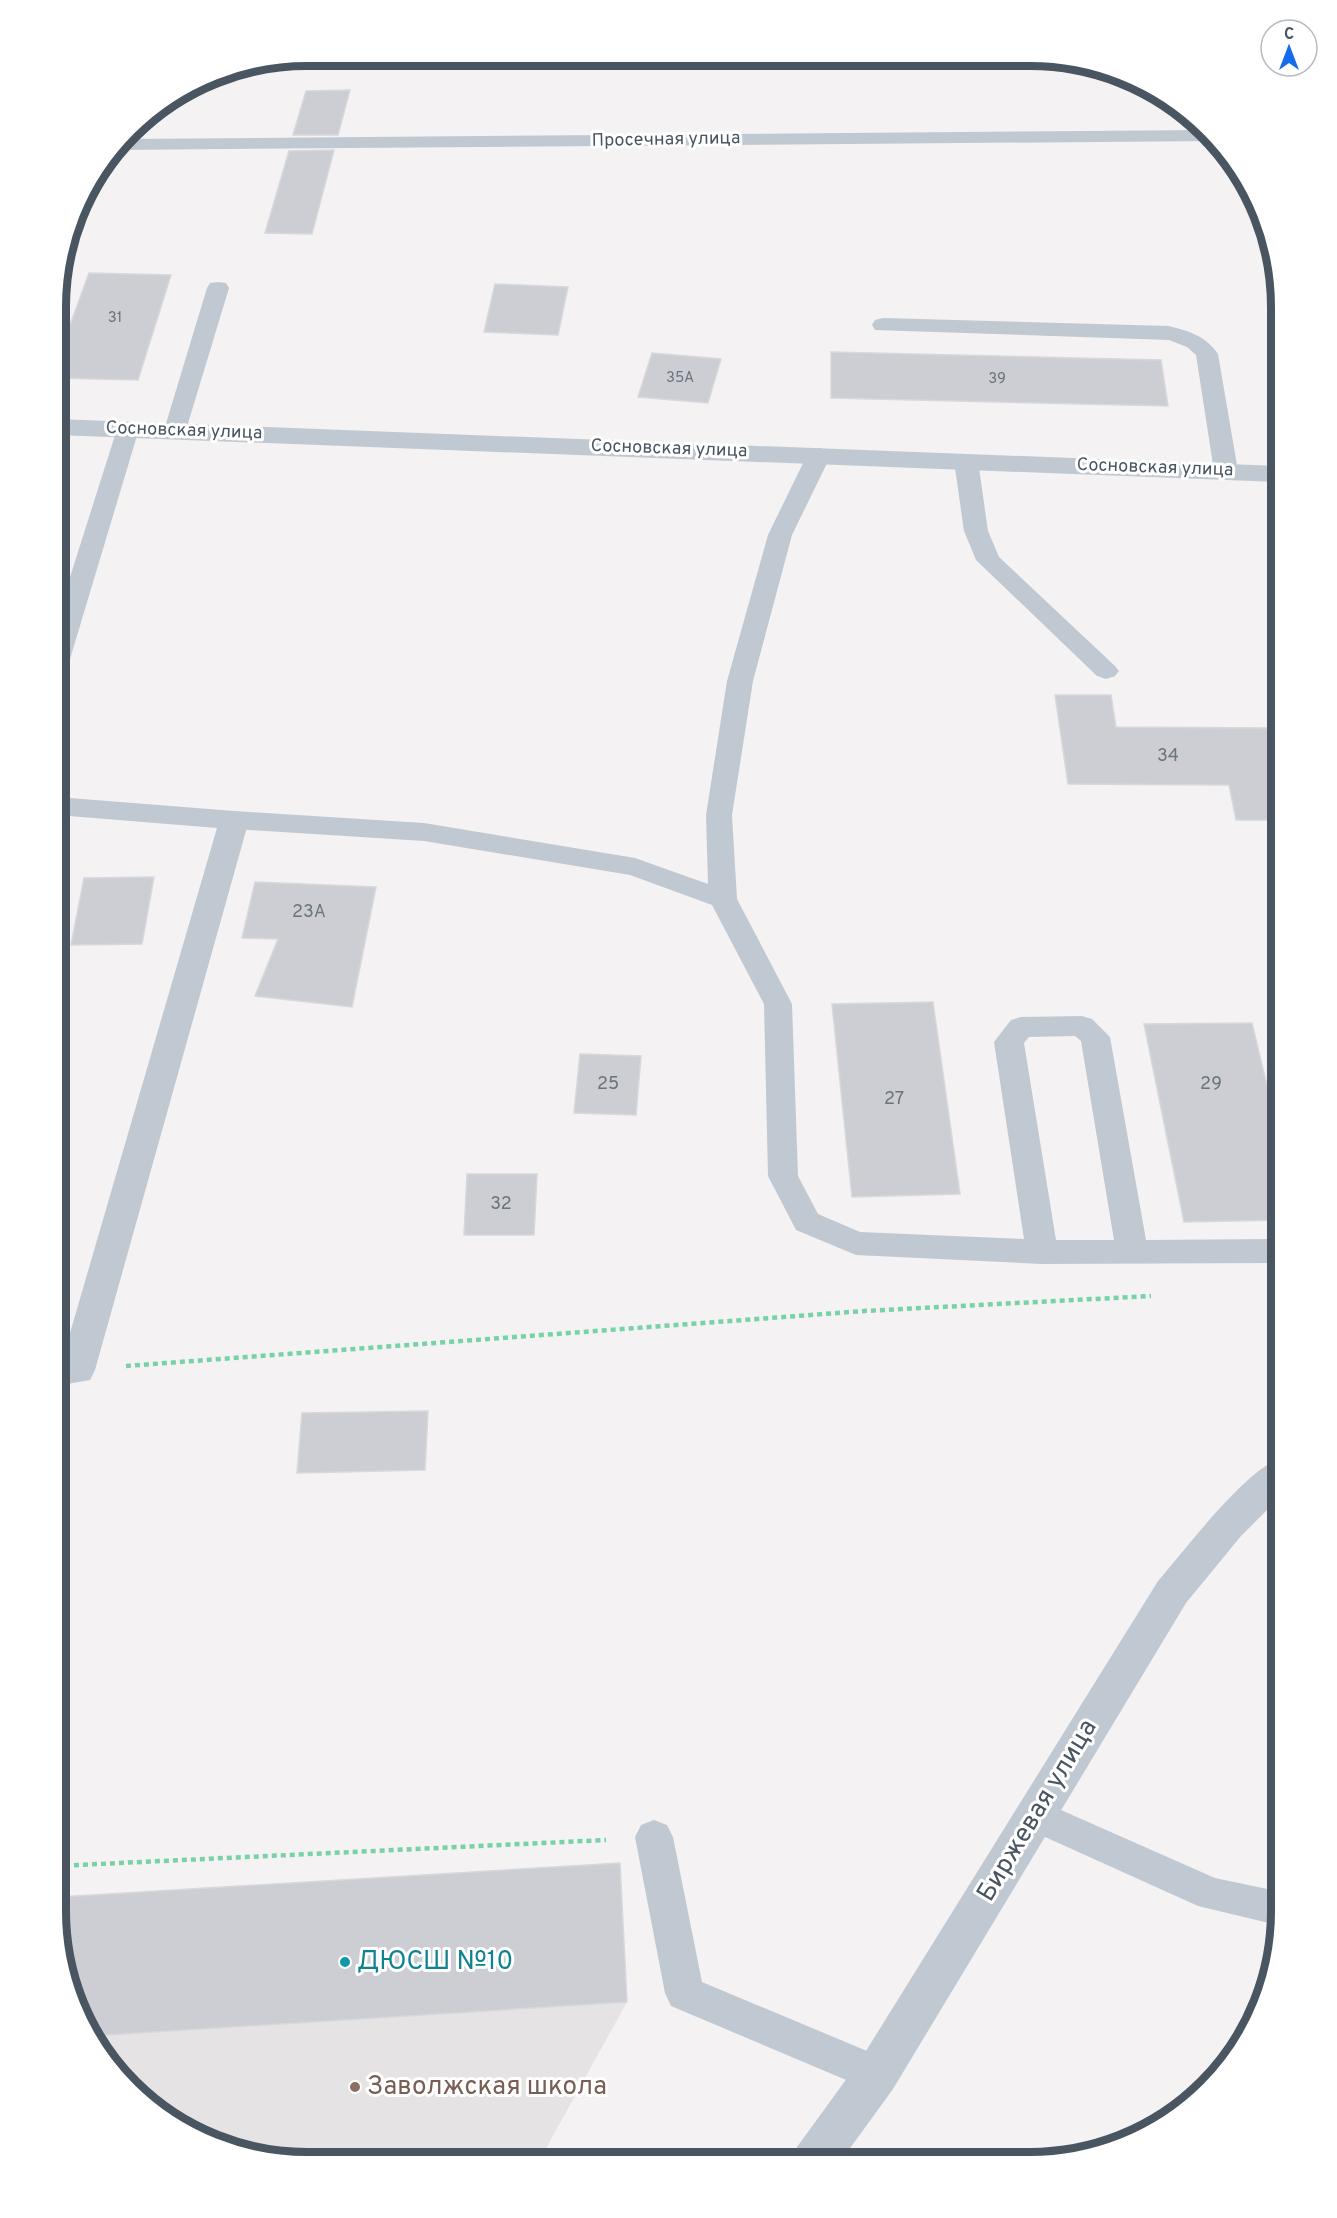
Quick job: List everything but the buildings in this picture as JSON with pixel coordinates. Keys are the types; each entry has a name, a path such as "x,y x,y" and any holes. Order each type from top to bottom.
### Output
{"street":[{"name":"Сосновская улица","path":"66,427 1271,473"},
{"path":"66,807 234,820 67,1371"},
{"name":"Биржевая улица","path":"820,2152 877,2074 1172,1592 1228,1526 1271,1483"}],"lane":[{"name":"Просечная улица","path":"129,145 1199,136"},
{"path":"175,430 218,288"},
{"path":"883,326 1169,333 1188,337 1199,344 1207,354 1226,471"},
{"path":"66,630 128,429"},
{"path":"819,455 780,534 740,681 719,815 723,899 778,1004 783,1176 807,1222 856,1243 1042,1252 1271,1251"},
{"path":"966,461 975,531 988,560 1106,671"},
{"path":"234,820 424,832 635,867 723,899"},
{"path":"1042,1252 1009,1042 1021,1027 1082,1026 1095,1037 1132,1252"},
{"path":"1036,1815 1210,1894 1271,1907"},
{"path":"654,1838 685,1993 877,2074"}],"path":[{"path":"67,1371 864,1311 1162,1296"},
{"path":"66,1866 654,1838"}],"shaded area":[{"name":"Заволжская школа","path":"627,2002 544,2152 307,2152 276,2150 245,2144 200,2127 160,2102 126,2070 100,2035"}],"place":[{"name":"ДЮСШ №10","path":"345,1962"},
{"name":"Заволжская школа","path":"355,2087"}]}
